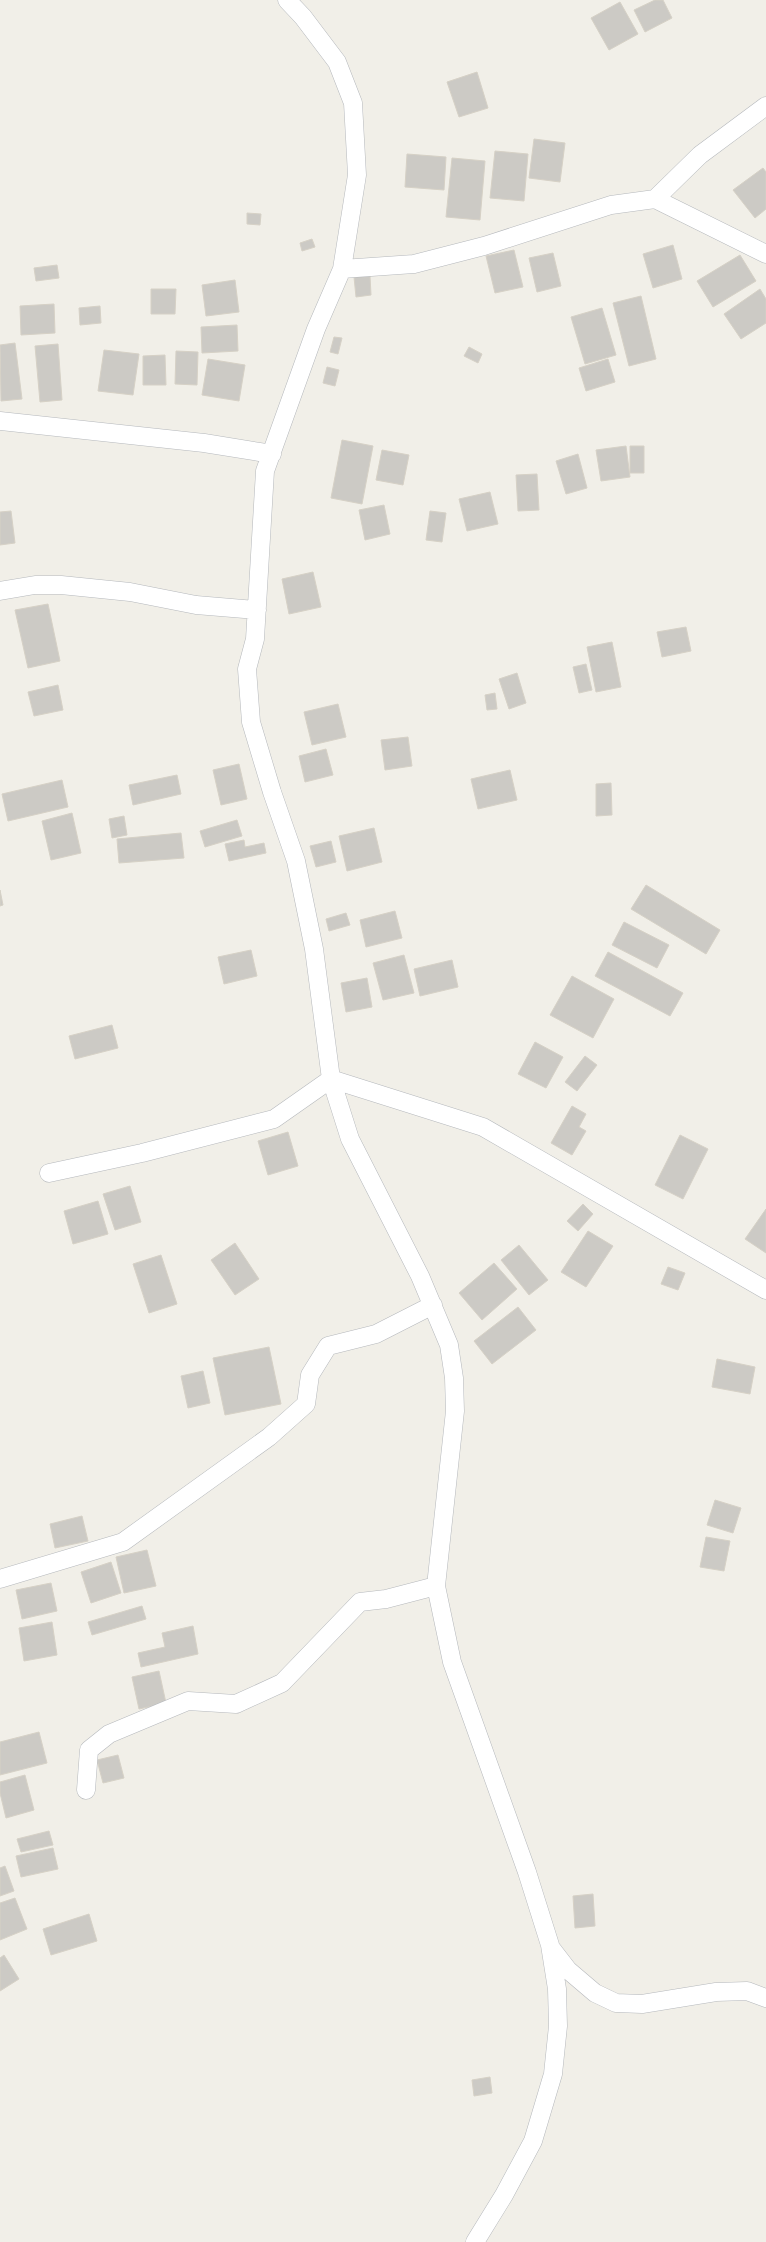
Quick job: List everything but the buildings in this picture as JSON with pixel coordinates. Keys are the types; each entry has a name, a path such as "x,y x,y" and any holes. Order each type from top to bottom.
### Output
{"street":[{"path":"287,0 309,24 337,62 353,103 356,175 342,269 316,329 266,471 255,639 248,669 251,722 272,792 296,861 314,949 332,1079 350,1139 420,1276 449,1344 454,1378 455,1411 436,1586 452,1662 527,1872 550,1945 557,1998 558,2026 553,2074 533,2141 504,2196 475,2242"},
{"path":"342,269 414,264 484,246 611,205 655,198 700,155 766,106"},
{"path":"655,198 766,254"},
{"path":"0,421 204,443 272,454"},
{"path":"0,590 35,585 61,585 130,592 196,605 257,610"},
{"path":"50,1173 142,1153 274,1119 332,1079"},
{"path":"332,1079 483,1127 766,1290"},
{"path":"0,1579 123,1542 269,1437 306,1404 310,1375 328,1346 376,1334 433,1305"},
{"path":"86,1790 89,1750 109,1734 188,1700 236,1704 282,1683 360,1602 386,1599 436,1586"},
{"path":"550,1945 568,1970 595,1993 616,2003 642,2004 716,1992 747,1991 766,1998"}]}
